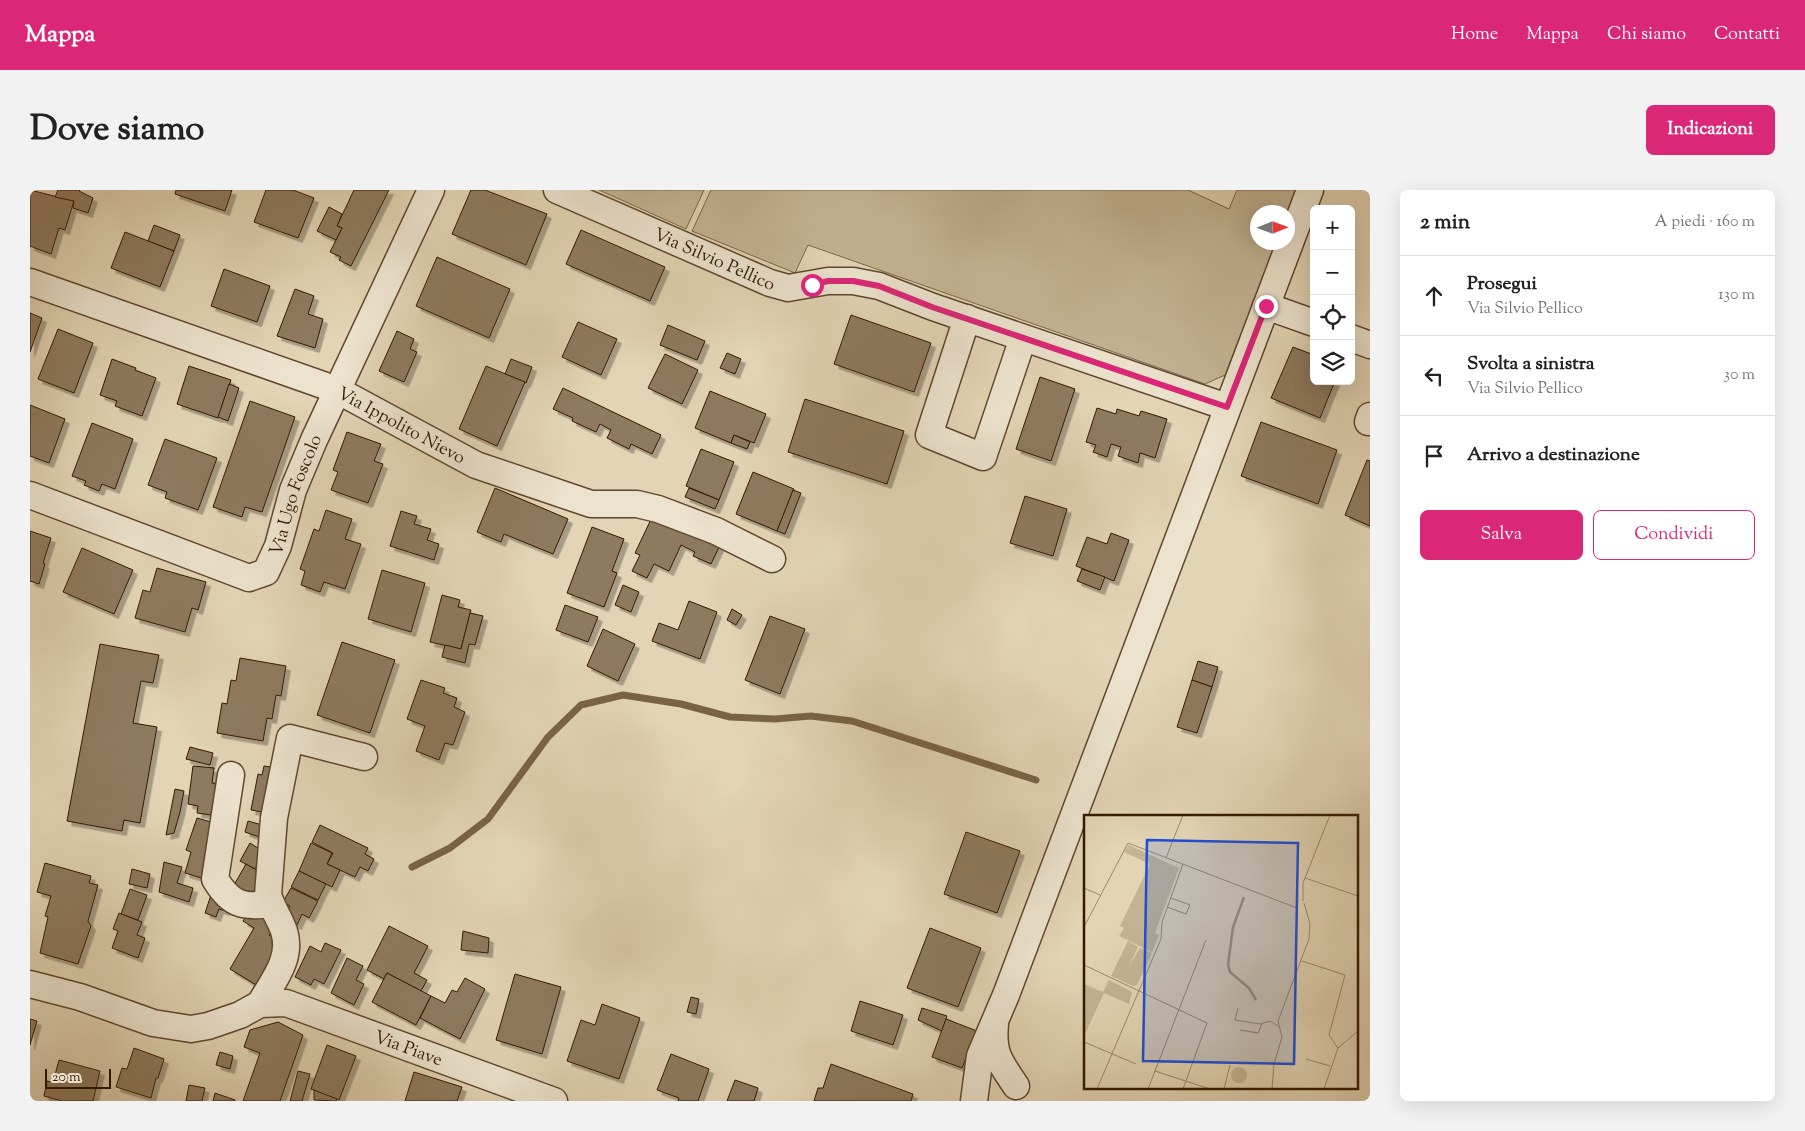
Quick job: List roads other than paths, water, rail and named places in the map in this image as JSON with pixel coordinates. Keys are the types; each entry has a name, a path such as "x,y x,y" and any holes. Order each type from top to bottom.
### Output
{"street":[{"name":"Via Ugo Foscolo","path":"30,496 249,578 266,572 278,546 293,490 337,390 430,190"},
{"name":"Via Silvio Pellico","path":"557,190 770,283 788,288 828,281 853,281 879,286 932,307 1227,407"},
{"path":"974,1101 980,1056 1310,190"},
{"name":"Via Ippolito Nievo","path":"30,282 337,390 476,465 591,504 637,504 658,509 716,531 772,559"},
{"path":"1266,306 1310,322"},
{"path":"967,318 928,435 983,457 1023,338"},
{"path":"1355,339 1370,345"},
{"path":"260,1004 278,974 286,952 284,931 268,895 274,818 290,738 364,757"},
{"path":"231,775 215,879 223,892 234,902 258,906 271,904"},
{"name":"Via Piave","path":"30,984 80,997 153,1024 191,1029 208,1026 240,1015 260,1004 286,1003 554,1101"},
{"path":"996,1018 994,1039 997,1057 1027,1096"},
{"path":"974,1101 984,1089 991,1085 1008,1083 1027,1096"}],"waterway":[{"path":"412,867 450,848 488,819 548,737 581,705 623,695 681,704 730,717 775,719 811,716 852,721 1036,780"}]}
